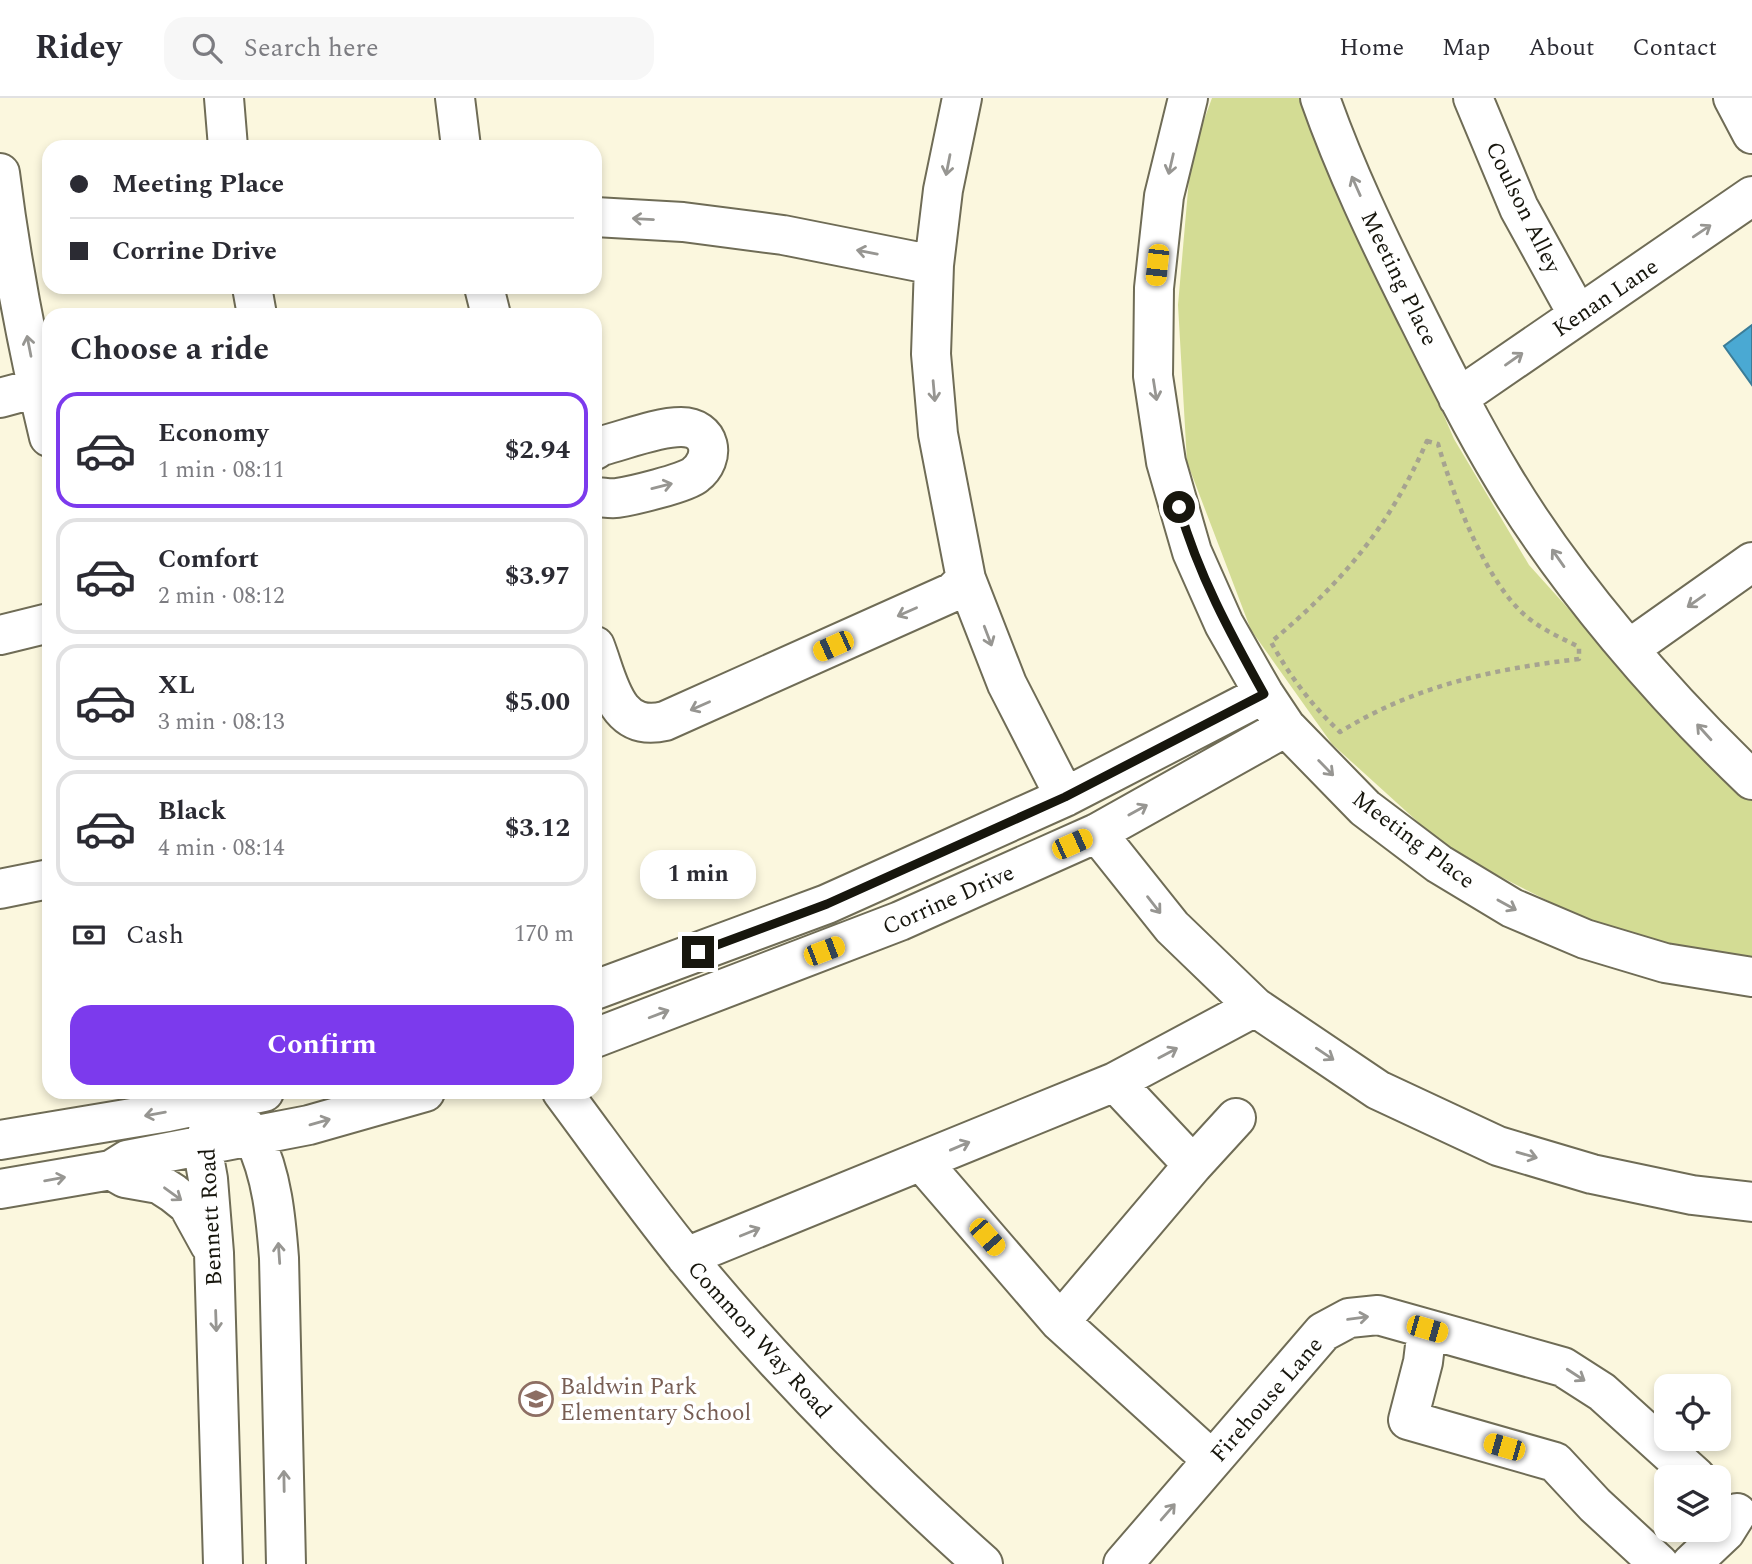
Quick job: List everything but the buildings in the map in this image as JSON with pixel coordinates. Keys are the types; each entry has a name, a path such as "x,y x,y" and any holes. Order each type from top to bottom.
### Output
{"street":[{"path":"224,98 227,140"},
{"path":"455,98 460,140"},
{"path":"962,98 943,190 934,265 931,354 938,434 966,579 1007,684 1065,797"},
{"name":"Meeting Place","path":"1320,98 1331,130 1382,245 1458,398 1504,480 1563,565 1629,649 1752,780"},
{"name":"Coulson Alley","path":"1472,98 1519,208 1578,315"},
{"path":"1733,98 1752,134"},
{"name":"Meeting Place","path":"1177,101 1154,288 1153,376 1166,462 1192,552 1224,624 1264,694 1286,727 1365,808 1439,864 1513,908 1585,939 1665,963 1752,977"},
{"path":"0,173 5,216 42,408"},
{"name":"Kenan Lane","path":"1458,398 1752,197"},
{"path":"602,217 683,222 783,235 934,265"},
{"path":"0,398 37,388"},
{"path":"602,447 683,427 700,432 708,443 709,453 703,467 688,480 615,498 602,497"},
{"path":"1629,649 1748,572"},
{"path":"602,663 622,711 639,723 652,724 665,721 953,592 966,579"},
{"path":"0,635 42,625"},
{"name":"Corrine Drive","path":"602,987 827,904 1065,797 1264,694"},
{"name":"Corrine Drive","path":"602,1035 901,921 1097,833 1286,727"},
{"path":"1097,833 1172,927 1255,1007 1378,1090 1498,1146 1592,1174 1692,1195 1734,1199"},
{"path":"0,888 42,880"},
{"path":"687,1257 1115,1082 1255,1007"},
{"path":"1115,1082 1193,1165"},
{"path":"0,1140 227,1099"},
{"path":"0,1189 111,1170 127,1160 310,1125 401,1099"},
{"name":"Common Way Road","path":"567,1099 687,1257 789,1376 908,1496 983,1564"},
{"name":"Bennett Road","path":"223,1564 214,1253 208,1179 202,1146 222,1100 253,1137 270,1191 279,1258 286,1564"},
{"path":"1060,1322 1236,1118"},
{"path":"922,1162 1060,1322 1212,1460"},
{"path":"111,1170 125,1178 159,1184 188,1205 214,1253"},
{"name":"Firehouse Lane","path":"1123,1564 1323,1332 1349,1318 1378,1315 1563,1367 1602,1392 1683,1465"},
{"path":"1427,1329 1423,1362 1408,1420 1555,1462 1595,1505 1659,1564"},
{"path":"1690,1564 1725,1532 1736,1513"}],"path":[{"path":"1271,642 1307,612 1353,563 1392,511 1427,441 1438,444 1457,503 1490,568 1524,615 1540,627 1579,647 1579,659 1509,668 1467,677 1415,694 1339,732"}],"green space":[{"path":"1212,98 1312,98 1335,163 1454,439 1529,565 1638,686 1752,792 1752,964 1677,956 1566,910 1450,851 1332,744 1251,630 1187,462 1178,305 1191,156"}],"water":[{"path":"1752,325 1752,385 1724,346"}],"place":[{"name":"Baldwin Park Elementary School","path":"536,1399"}],"route":[{"path":"698,952 827,904 1065,797 1264,694 1224,624 1192,552 1179,507"}]}
